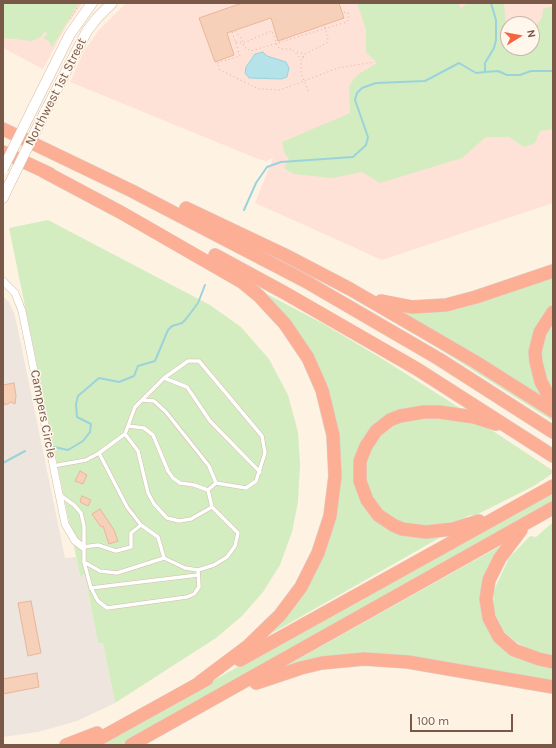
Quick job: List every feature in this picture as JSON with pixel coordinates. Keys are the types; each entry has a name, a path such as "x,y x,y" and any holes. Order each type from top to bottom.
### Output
{"highway":[{"path":"3,129 203,226 305,281 439,359 553,432"},
{"path":"3,152 176,235 285,293 417,369 553,456"},
{"path":"60,156 168,200 228,227 350,289 468,357 553,412"},
{"path":"43,171 122,213 242,282 259,296 285,324 308,358 322,390 333,435 335,476 330,516 318,553 301,587 280,615 248,646 200,682"},
{"path":"350,289 380,301 394,304 412,307 435,306 461,302 553,271"},
{"path":"553,312 540,332 535,352 541,382 553,403"},
{"path":"521,504 478,521 453,528 426,532 402,528 384,520 367,500 360,481 360,461 371,437 382,426 400,416 418,413 439,412 474,417 506,428 532,442"},
{"path":"88,745 553,486"},
{"path":"132,744 212,701 553,508"},
{"path":"535,518 516,535 500,558 489,580 487,591 487,608 492,626 507,645 525,655 553,662"},
{"path":"212,701 259,682 301,668 337,661 364,659 408,662 553,686"},
{"path":"66,745 133,720"}],"main road":[{"name":"Northwest 1st Street","path":"3,169 70,34 92,3"},
{"name":"Northwest 1st Street","path":"3,198 87,31 112,3"}],"street":[{"name":"Campers Circle","path":"3,281 15,293 22,310 65,524 75,541 83,547"}],"lane":[{"path":"53,466 86,460 99,453 125,434 135,408 164,378 188,361 199,361 262,436 266,453 256,481 246,488 216,483"},
{"path":"164,378 186,387 210,421 260,472"},
{"path":"143,400 154,401 166,412 209,466 216,483"},
{"path":"128,426 144,428 153,435 168,471 173,478 180,483 194,485 208,490"},
{"path":"125,434 138,451 151,498 154,504 167,518 179,522 191,519 212,507"},
{"path":"99,453 127,507 141,525 158,537 164,558"},
{"path":"208,490 216,483"},
{"path":"84,562 100,571 117,573 164,558 185,568 198,570 214,565 227,557 235,546 238,533 212,507 208,490"},
{"path":"59,494 74,505 81,513 85,539 83,547 84,562 91,588 98,601 107,608 187,597 194,594 199,587 198,570"},
{"path":"83,547 98,545 116,551 131,548 131,533 141,525"},
{"path":"91,588 198,575"}],"path":[{"path":"235,31 242,39 244,47 251,51 347,22 349,17 348,13 342,12"},
{"path":"308,91 300,68 301,59 303,56 327,43 328,38 324,25"},
{"path":"235,42 243,43 272,31 276,43 281,49 292,49 296,52 307,54"},
{"path":"232,32 240,56 217,63 222,72 251,87 267,91 280,90 338,68 374,62"},
{"path":"296,52 301,59"},
{"path":"303,56 307,59"}],"shaded area":[{"path":"3,3 83,3 67,25 43,69 3,48"},
{"path":"126,3 553,3 553,203 382,260 255,203 273,158 266,161 258,159 70,82 84,51 99,30"},
{"path":"3,296 9,302 14,313 65,558 76,557 80,576 85,575 98,643 103,643 115,703 77,721 38,732 3,737"}],"green space":[{"path":"3,3 79,3 52,47 48,40 45,40 44,37 47,34 45,31 41,37 32,41 3,38"},
{"path":"357,3 458,3 460,5 460,9 468,3 504,3 505,16 500,16 500,56 540,56 540,21 542,18 543,9 553,6 553,129 540,131 535,143 524,147 509,137 486,137 462,158 380,183 362,172 332,178 294,174 284,168 289,158 285,155 282,142 350,113 349,86 357,75 377,63 366,52 366,30"},
{"path":"48,220 210,305 241,327 269,359 288,395 298,432 300,464 298,502 292,532 280,565 263,592 242,616 216,638 115,703 103,643 98,643 85,575 80,576 9,228"},
{"path":"553,274 553,306 535,335 545,399 389,305 419,307"},
{"path":"259,290 322,323 463,410 396,414 358,458 370,511 441,537 260,640 278,622 336,503 325,389"},
{"path":"553,320 553,390 547,381 540,353 544,336"},
{"path":"414,333 553,416 553,421"},
{"path":"426,416 478,424 493,431 552,470 553,473 534,486 474,516 470,515 460,520 426,527 400,522 380,509 373,499 367,487 365,474 366,459 371,446 381,432 394,424"},
{"path":"553,492 553,503 121,745 97,745"},
{"path":"553,522 553,656 530,650 516,642 504,632 496,617 493,605 494,590 509,558 530,536 536,537"},
{"path":"511,540 487,579 497,638 553,665 553,683 433,663 286,666"}],"water":[{"path":"263,52 267,56 286,62 289,68 287,77 281,79 249,78 245,73 246,67 255,54"}],"building":[{"path":"242,3 339,3 344,18 278,41 271,18 227,33 234,55 215,62 199,18"},
{"path":"14,383 16,396 15,404 11,402 5,405 3,401 3,385"},
{"path":"80,471 87,475 83,484 75,481"},
{"path":"82,496 91,500 88,506 80,502"},
{"path":"100,509 114,530 118,541 109,544 103,526 101,527 92,514"},
{"path":"31,601 41,653 28,656 18,603"},
{"path":"37,673 39,687 3,694 3,679"}],"waterway":[{"path":"244,210 256,183 267,167 281,162 353,157 366,145 368,137 355,100 357,93 362,88 376,83 425,81 459,63 476,73 485,72 485,63 494,48 496,40 496,20 491,3"},
{"path":"485,72 498,71 507,75 520,75 531,71 553,71"},
{"path":"54,447 68,450 83,441 90,432 91,424 77,417 76,404 78,396 99,378 119,382 134,376 138,366 155,361 168,330 172,326 182,323 186,319 198,303 205,285"},
{"path":"3,463 25,451"}]}
